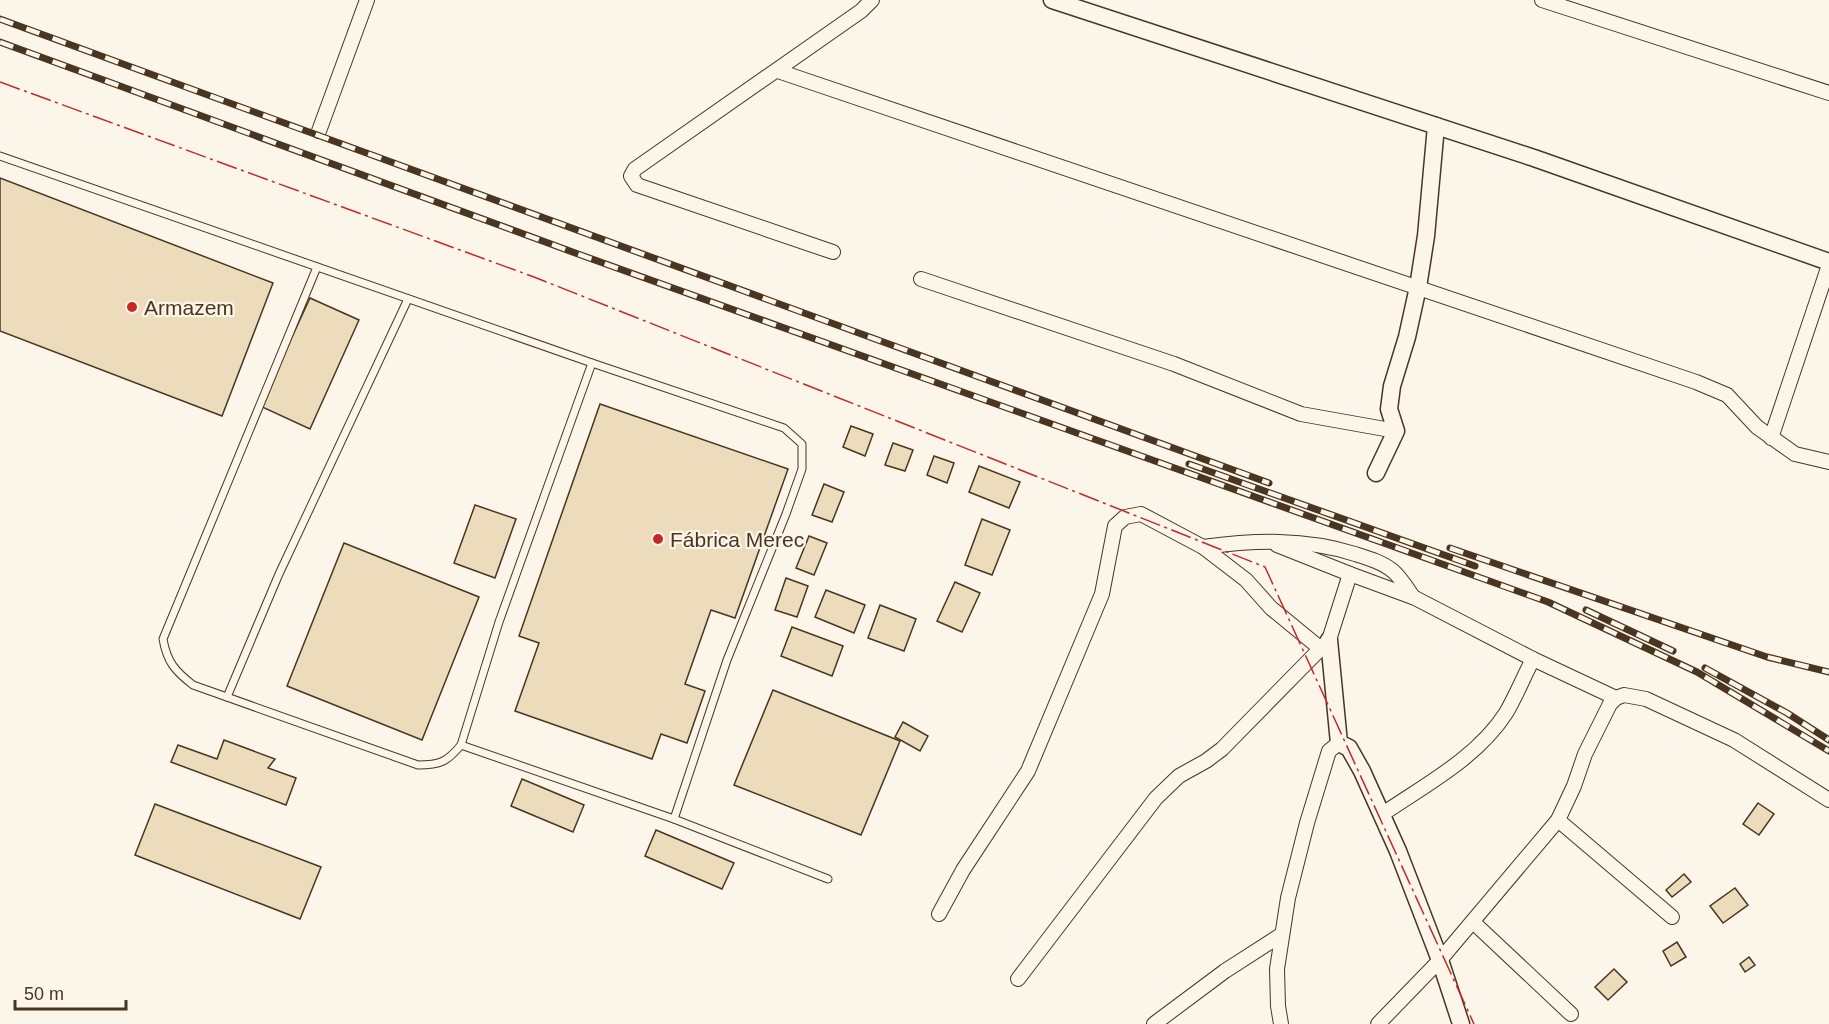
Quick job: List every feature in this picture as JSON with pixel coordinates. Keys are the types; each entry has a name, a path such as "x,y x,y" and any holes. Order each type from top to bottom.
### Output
{"street":[{"path":"319,131 367,0"},
{"path":"832,252 637,185 631,176 636,169 778,71 861,11 872,0"},
{"path":"1052,0 1436,126 1829,263 1771,438"},
{"path":"1542,0 1829,93"},
{"path":"778,71 1696,382 1727,395 1771,438 1795,454 1829,462"},
{"path":"1376,472 1396,431 1389,409 1392,386 1407,337 1418,288 1426,236 1436,126"},
{"path":"921,279 1174,364 1301,414 1396,431"},
{"path":"939,914 963,870 1028,771 1102,594 1115,526 1125,516 1141,514 1203,547 1246,580 1271,608 1325,645 1339,743"},
{"path":"1266,541 1415,598 1616,698"},
{"path":"1203,547 1266,541 1312,543 1341,549 1378,561 1393,571 1415,598"},
{"path":"1018,979 1156,798 1179,776 1222,749 1325,645 1350,574"},
{"path":"1381,814 1478,747 1506,713 1533,658"},
{"path":"1378,1024 1440,960 1558,820 1574,786 1585,754 1610,704 1624,694 1646,699 1734,740 1829,800"},
{"path":"1339,743 1349,748 1381,814 1440,960 1461,1024"},
{"path":"1281,1024 1277,969 1288,897 1329,751 1339,743"},
{"path":"1558,820 1672,917"},
{"path":"1473,922 1571,1014"},
{"path":"1154,1024 1225,971 1281,935"}],"lane":[{"path":"0,156 784,428 802,444 802,469 727,660 674,819"},
{"path":"317,267 163,639 166,655 177,673 193,685 418,765 436,765 451,757 461,745 499,622 592,363"},
{"path":"227,696 279,574 408,299"},
{"path":"461,745 674,819 828,879"}],"building":[{"name":"Armazem","path":"0,178 273,283 222,416 0,331"},
{"path":"310,298 359,320 310,429 260,406"},
{"name":"Fábrica Merec","path":"600,404 788,469 735,618 711,610 685,684 705,691 687,743 661,734 652,759 515,711 539,643 519,636"},
{"path":"851,426 873,434 865,456 843,447"},
{"path":"893,443 913,450 905,471 885,465"},
{"path":"934,456 954,463 947,483 927,475"},
{"path":"979,466 1020,482 1009,508 969,492"},
{"path":"824,484 844,492 832,522 812,515"},
{"path":"475,505 516,519 495,578 454,563"},
{"path":"982,519 1010,530 992,575 965,565"},
{"path":"809,536 827,543 814,575 796,568"},
{"path":"344,543 479,597 422,740 287,686"},
{"path":"786,578 808,586 797,617 775,610"},
{"path":"955,582 980,593 962,632 937,621"},
{"path":"826,590 865,605 854,633 815,617"},
{"path":"880,605 916,619 904,651 868,638"},
{"path":"792,627 843,646 832,676 781,656"},
{"path":"773,690 900,741 861,835 734,785"},
{"path":"903,722 928,736 920,751 895,737"},
{"path":"224,740 275,759 268,768 296,778 286,805 171,762 178,745 217,759"},
{"path":"522,779 584,805 573,832 511,806"},
{"path":"1758,803 1774,814 1759,835 1743,824"},
{"path":"155,804 321,867 300,919 135,855"},
{"path":"656,830 734,863 722,889 645,856"},
{"path":"1684,874 1691,882 1672,897 1666,890"},
{"path":"1735,888 1748,905 1723,923 1710,906"},
{"path":"1677,942 1686,957 1671,966 1663,951"},
{"path":"1749,957 1755,965 1745,972 1740,964"},
{"path":"1614,969 1627,982 1608,1000 1595,987"}],"railway":[{"path":"0,19 1269,483"},
{"path":"0,42 578,254 1548,602 1697,672 1829,751"},
{"path":"1189,464 1475,566"},
{"path":"1450,548 1767,657 1829,672"},
{"path":"1586,610 1673,651"},
{"path":"1705,668 1787,713 1829,740"}],"power":[{"path":"0,82 534,277 1265,567 1474,1024"}],"place":[{"name":"Armazem","path":"132,307"},
{"name":"Fábrica Merec","path":"658,539"}]}
